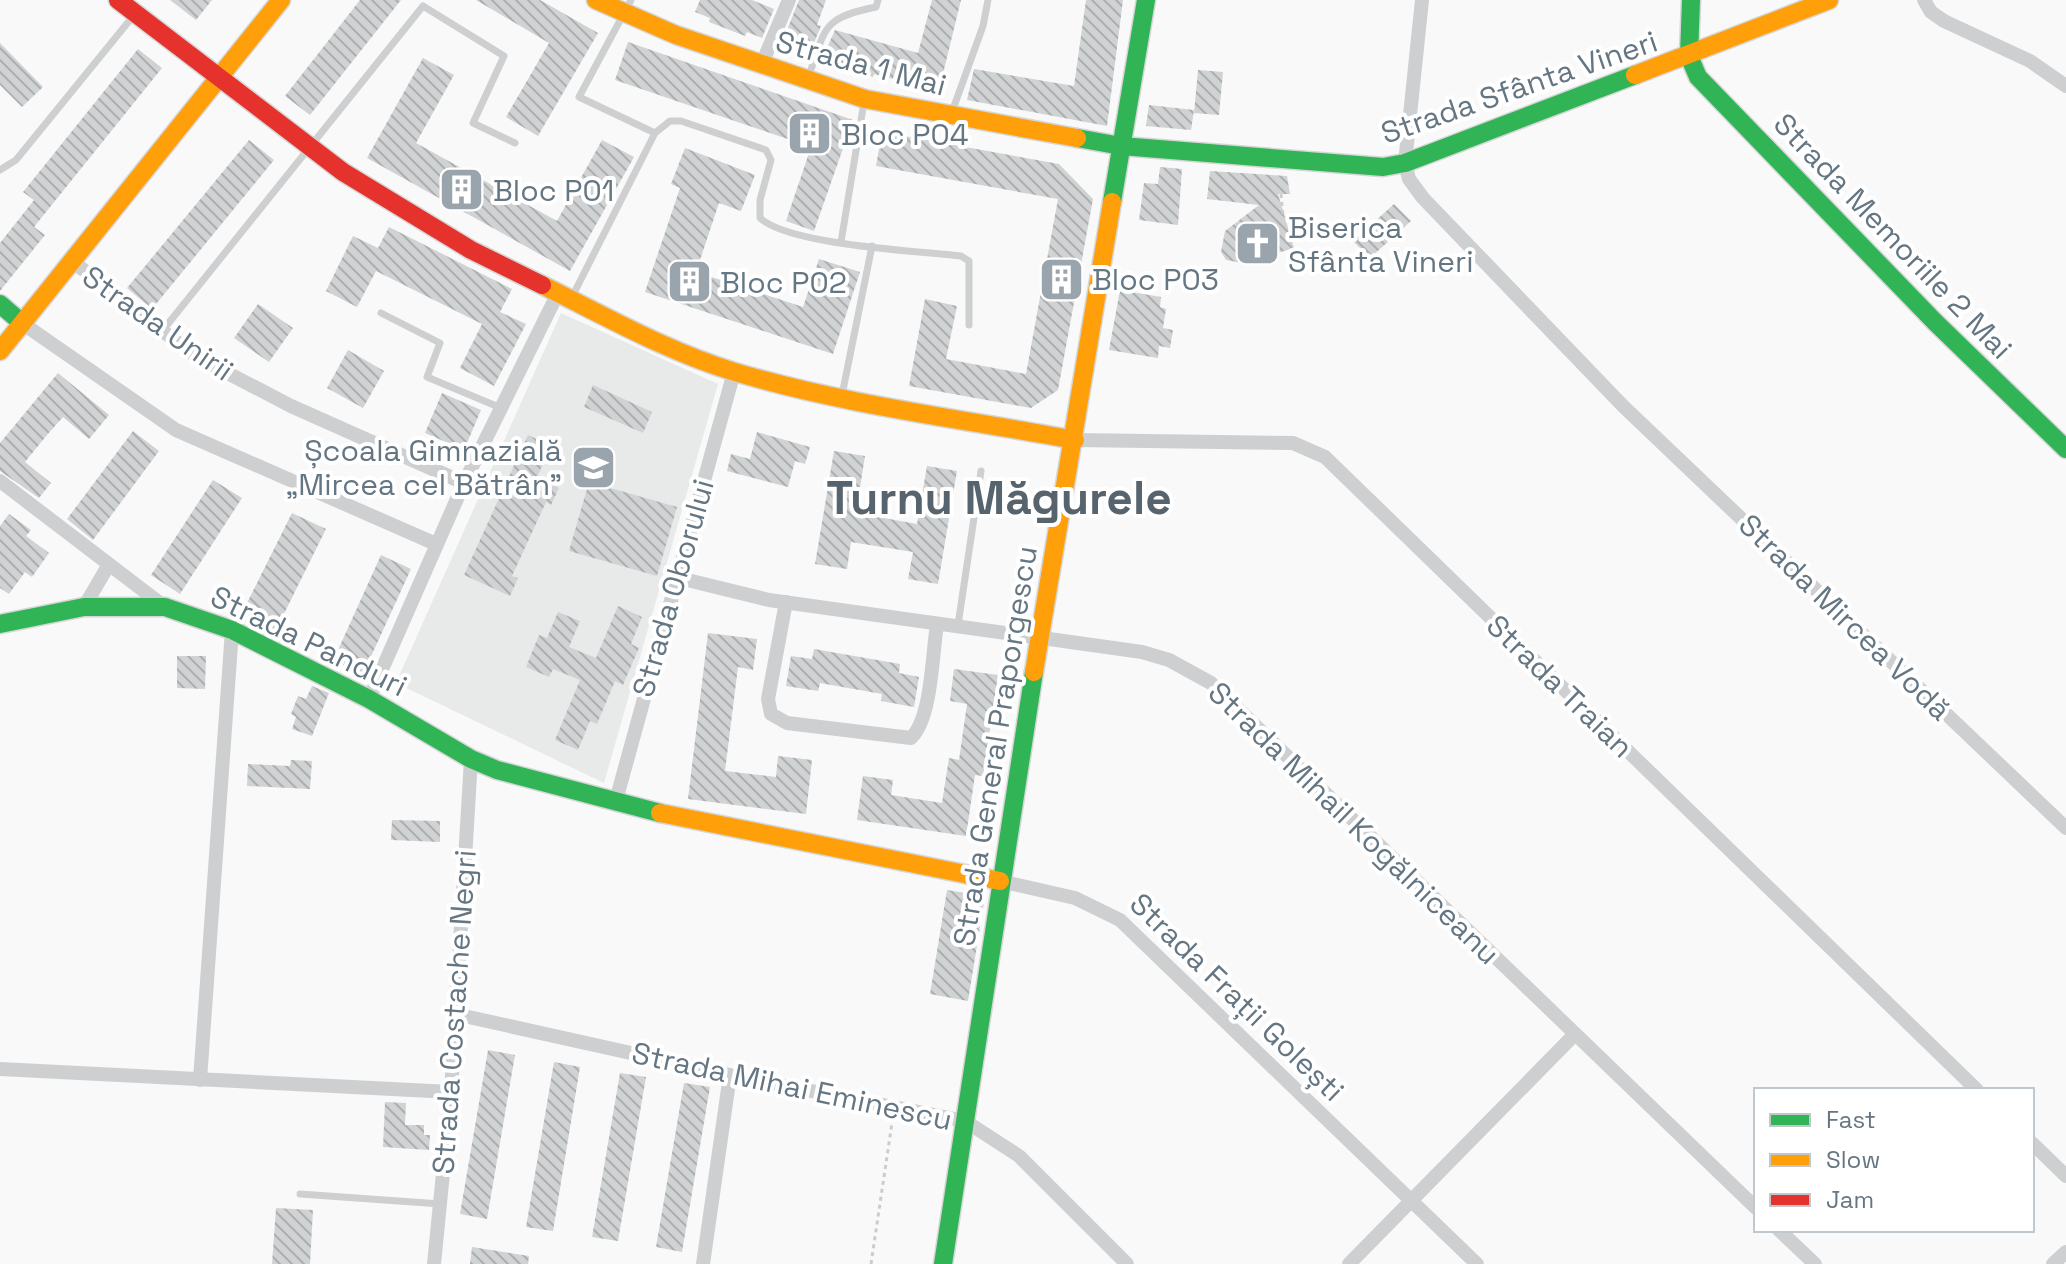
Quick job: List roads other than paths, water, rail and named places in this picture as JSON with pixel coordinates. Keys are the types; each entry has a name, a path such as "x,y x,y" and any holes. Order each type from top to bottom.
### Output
{"main road":[{"path":"118,0 343,172 471,250 664,345 734,372 841,398 1075,440"},
{"path":"0,351 281,0"},
{"name":"Strada 1 Mai","path":"596,0 627,7 761,66 865,99 1121,146"},
{"name":"Strada General Praporgescu","path":"943,1264 1000,881 1146,0"},
{"path":"1689,56 1691,0"},
{"name":"Strada Sfânta Vineri","path":"1121,146 1383,167 1405,163 1829,0"},
{"name":"Strada Memoriile 2 Mai","path":"1689,56 1698,77 1935,322 2066,449"},
{"path":"0,304 22,323"},
{"name":"Strada Panduri","path":"0,624 84,607 165,607 232,630 369,699 446,743"},
{"name":"Strada Frații Golești","path":"446,743 471,759 521,778 615,804 1000,881"}],"street":[{"path":"761,66 789,0"},
{"path":"1405,163 1422,0"},
{"path":"1924,0 1931,12 1944,21 2030,61 2066,86"},
{"name":"Strada Mircea Vodă","path":"1405,163 1409,179 1423,198 1623,406 2066,828"},
{"name":"Strada Unirii","path":"72,261 161,331 237,380 464,483"},
{"path":"369,699 464,483 501,408 564,296"},
{"path":"22,323 176,430 436,544"},
{"name":"Strada Oborului","path":"615,804 675,577 734,372"},
{"name":"Strada Traian","path":"1075,440 1293,443 1325,457 1975,1088"},
{"path":"0,481 165,607"},
{"path":"84,607 108,566"},
{"name":"Strada Mihail Kogălniceanu","path":"675,577 786,602 1142,652 1169,660 1211,683 1754,1206"},
{"path":"786,602 768,699 771,714 787,723 911,738 919,730 924,715 937,625"},
{"path":"200,1080 232,630"},
{"name":"Strada Costache Negri","path":"434,1264 451,1092 471,759"},
{"name":"Strada Frații Golești","path":"1000,881 1075,898 1120,920 1477,1264"},
{"name":"Strada Mihai Eminescu","path":"455,1014 730,1075 965,1121 1019,1156 1127,1264"},
{"path":"1349,1264 1575,1034"},
{"path":"0,1069 451,1092"},
{"path":"703,1264 730,1075"},
{"path":"2034,1145 2066,1176"},
{"path":"1781,1232 1815,1264"},
{"path":"2053,1264 2066,1252"}],"lane":[{"path":"807,82 827,25 842,14 876,7 878,0"},
{"path":"951,117 983,26 988,0"},
{"path":"161,331 423,6 504,56 473,123 515,143"},
{"path":"627,7 579,97 655,133"},
{"path":"0,170 16,160 135,13"},
{"path":"841,242 865,99"},
{"path":"564,296 655,133 670,121 681,121 766,150 771,160 760,200 760,218 767,224 798,235 961,256 969,261 969,325"},
{"path":"841,398 872,246"},
{"path":"381,313 440,343 427,377 501,408"},
{"path":"957,627 981,471"},
{"path":"300,1194 441,1204"}],"place":[{"name":"Bloc P04","path":"810,134"},
{"name":"Bloc P01","path":"462,190"},
{"name":"Biserica Sfânta Vineri","path":"1257,244"},
{"name":"Bloc P03","path":"1061,279"},
{"name":"Bloc P02","path":"689,282"},
{"name":"Școala Gimnazială „Mircea cel Bătrân”","path":"593,467"}],"district":[{"name":"Turnu Măgurele","path":"999,498"}]}
